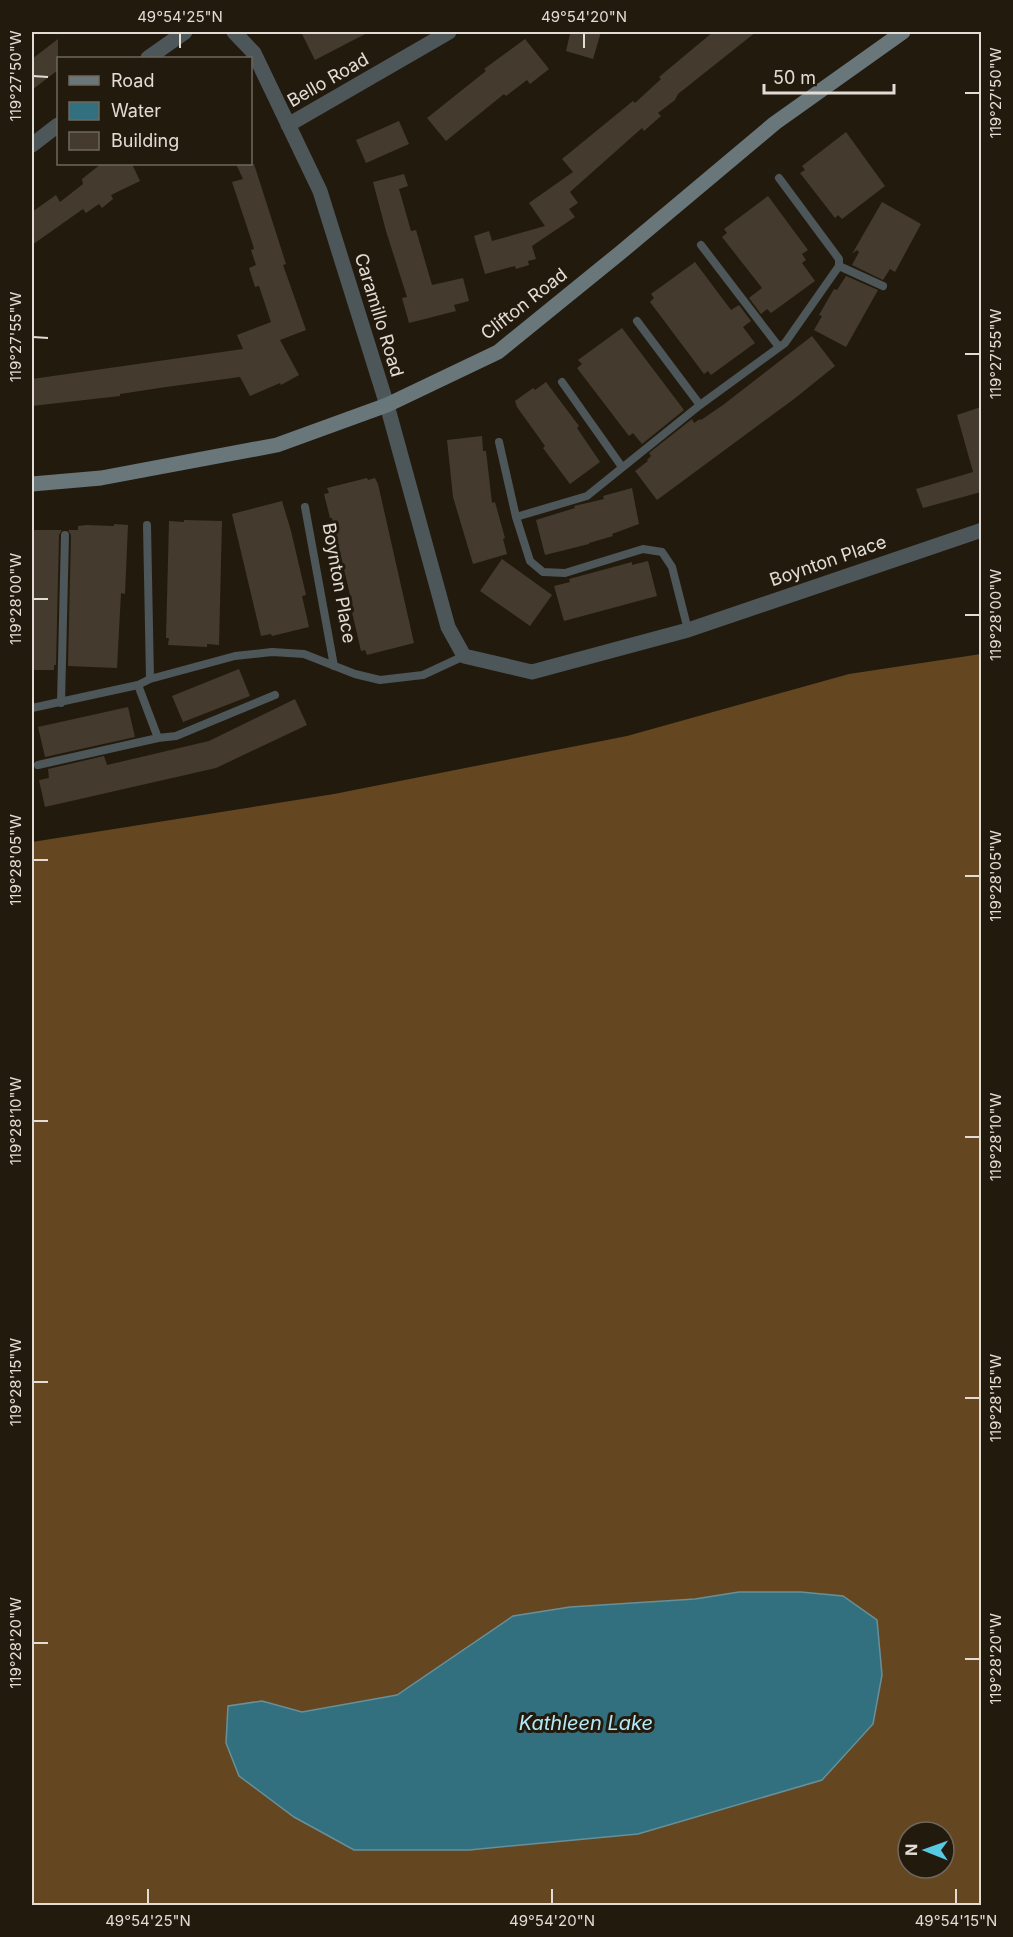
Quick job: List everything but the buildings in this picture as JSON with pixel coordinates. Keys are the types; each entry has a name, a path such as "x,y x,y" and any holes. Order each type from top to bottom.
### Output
{"main road":[{"name":"Clifton Road","path":"32,484 101,478 277,445 387,405 498,352 775,123 903,32"}],"street":[{"path":"149,57 185,32"},
{"name":"Caramillo Road","path":"234,32 254,53 320,191 387,405 448,627 464,656"},
{"name":"Bello Road","path":"288,125 449,32"},
{"path":"32,145 57,126"},
{"name":"Boynton Place","path":"464,656 532,672 688,630 981,530"}],"lane":[{"path":"516,517 587,496 700,405 785,343 839,266 839,259 779,178"},
{"path":"701,245 779,347"},
{"path":"839,266 883,286"},
{"path":"638,321 700,405"},
{"path":"562,382 622,467"},
{"path":"499,442 516,517 530,561 543,572 565,573 643,549 662,552 672,567 688,630"},
{"name":"Boynton Place","path":"305,507 334,666"},
{"path":"147,525 150,679"},
{"path":"61,703 64,535"},
{"name":"Boynton Place","path":"32,708 138,685 150,679 235,656 272,652 304,654 355,674 380,680 423,675 464,656"},
{"path":"138,685 158,738"},
{"path":"38,765 176,736 275,695"}],"shaded area":[{"path":"981,654 981,1905 32,1906 32,842 334,794 627,736 849,674"}],"water":[{"name":"Kathleen Lake","path":"739,1592 801,1592 843,1596 877,1620 882,1675 873,1724 822,1780 638,1834 469,1850 354,1850 294,1817 239,1776 226,1743 228,1706 262,1701 302,1712 397,1695 513,1616 570,1607 695,1599"}]}
